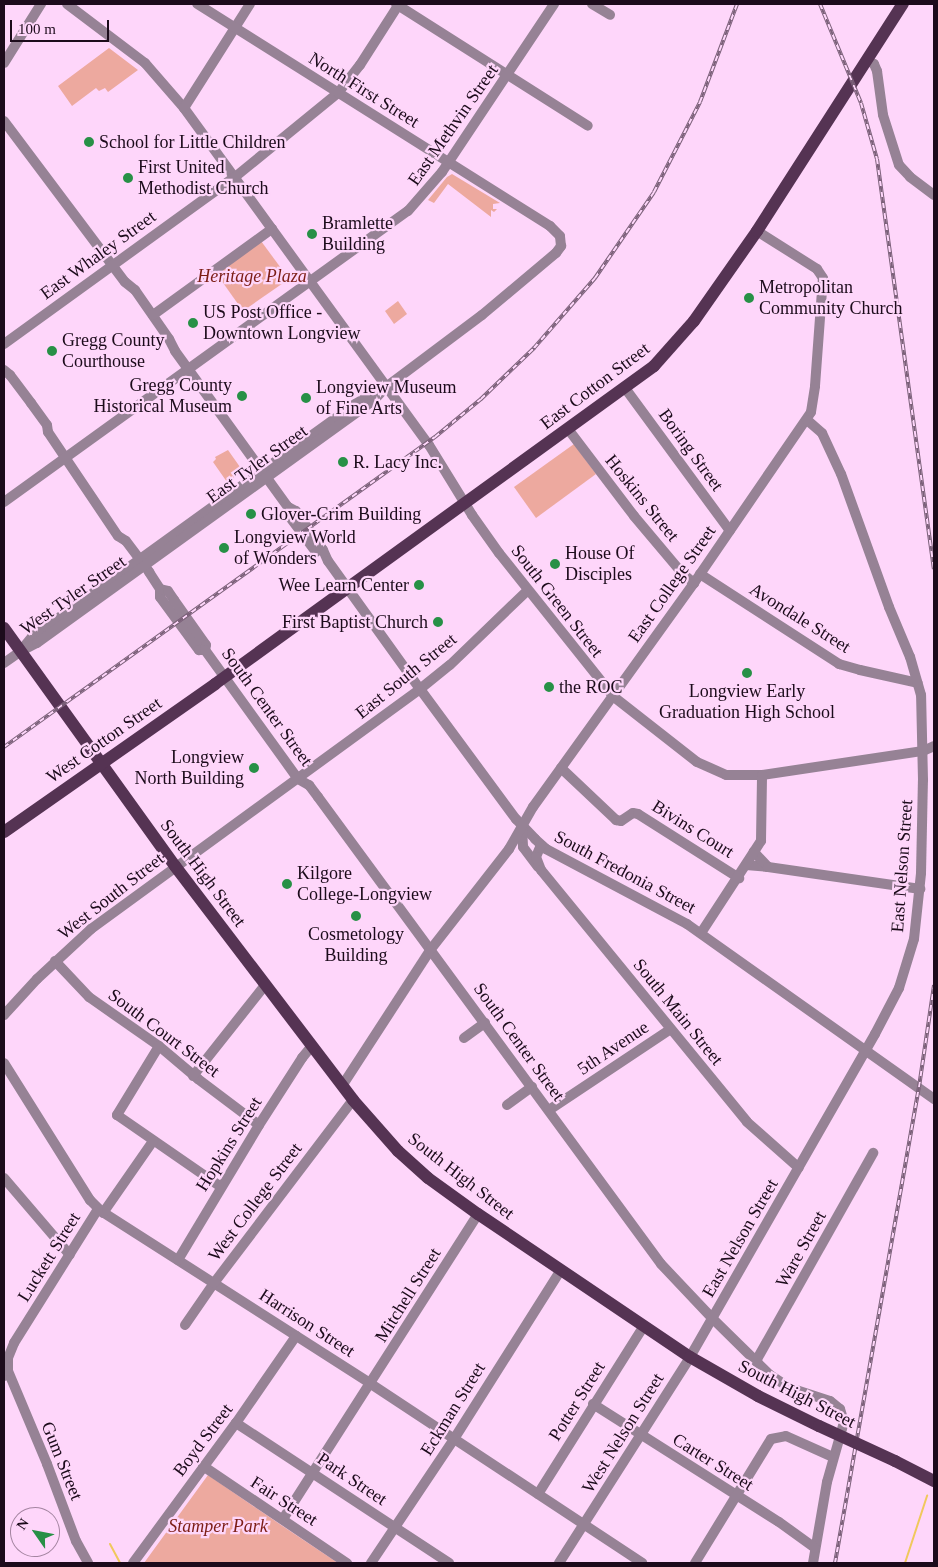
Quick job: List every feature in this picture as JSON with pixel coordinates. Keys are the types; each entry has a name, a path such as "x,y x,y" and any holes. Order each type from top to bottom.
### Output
{"main road":[{"name":"East Cotton Street","path":"225,676 654,366 677,343 757,231 903,4"},
{"name":"South High Street","path":"4,628 175,866 265,985 353,1100 381,1134 405,1158 435,1183 478,1214 690,1357 758,1396 934,1481"},
{"name":"West Cotton Street","path":"4,832 225,676"}],"street":[{"path":"4,63 41,4"},
{"name":"South Green Street","path":"67,4 148,66 184,108 426,441 464,502 527,591 614,697 690,757 711,770 726,775 762,775 923,751 934,746"},
{"name":"North First Street","path":"197,4 550,226 557,231 561,239"},
{"path":"184,108 250,4"},
{"path":"398,4 588,126"},
{"name":"East Whaley Street","path":"4,344 235,177 338,93 360,65 398,4"},
{"name":"East Methvin Street","path":"4,502 408,211 428,191 448,163 554,4"},
{"path":"592,4 610,15"},
{"path":"867,60 874,64 877,71 883,116 899,165 910,177 934,195"},
{"path":"4,121 125,282 135,290 153,314 175,351"},
{"path":"153,314 272,229"},
{"name":"East College Street","path":"431,949 506,853 561,768 614,697 807,420 815,386 823,278 817,269 757,231"},
{"name":"East Tyler Street","path":"142,563 264,474 373,401 386,387 482,315 548,260 560,249 561,239"},
{"path":"125,282 129,294 164,342 175,351"},
{"name":"South Fredonia Street","path":"175,351 288,506 289,516 305,531 318,554 328,561 522,826 541,845 674,916 701,933 934,1098"},
{"path":"4,370 5,378 42,429 48,432 83,481 91,486 124,533 126,541 142,563"},
{"name":"Boring Street","path":"625,388 730,530"},
{"name":"East Nelson Street","path":"713,1319 893,1002 904,975 914,939 920,889 923,704 918,683 840,474 822,433 807,420"},
{"name":"Hoskins Street","path":"568,429 634,516 682,573 697,578"},
{"name":"South Center Street","path":"142,563 160,589 160,597 182,618 199,650 205,650 225,676 298,779 309,785 661,1264 713,1319 756,1361 783,1384 830,1401 838,1406 843,1414 843,1426 833,1458"},
{"name":"West Tyler Street","path":"4,663 21,651 32,637 142,563"},
{"name":"Avondale Street","path":"697,578 839,664 918,683"},
{"name":"East South Street","path":"298,779 450,665 527,591"},
{"name":"South Green Street","path":"923,751 934,754"},
{"name":"Bivins Court","path":"561,768 616,820 621,821 632,814 638,814 739,878"},
{"path":"701,933 739,878 763,835 762,775"},
{"name":"West South Street","path":"4,1015 55,961 111,914 298,779"},
{"name":"South Main Street","path":"522,826 523,847 540,870 747,1122 798,1168"},
{"path":"540,870 536,857 541,845"},
{"path":"754,852 768,867"},
{"path":"746,866 768,867 920,889"},
{"path":"342,1086 431,949"},
{"name":"South Court Street","path":"55,961 89,997 159,1046 193,1076 259,1125"},
{"path":"193,1076 265,985"},
{"path":"464,1038 484,1023"},
{"name":"5th Avenue","path":"549,1110 671,1029"},
{"path":"159,1046 116,1114 221,1186"},
{"name":"Hopkins Street","path":"178,1260 259,1125 302,1058 312,1047"},
{"name":"Harrison Street","path":"4,1063 92,1202 101,1211 371,1384 642,1563"},
{"path":"507,1105 532,1087"},
{"name":"West College Street","path":"185,1325 214,1283 353,1100"},
{"name":"Luckett Street","path":"6,1374 7,1362 14,1343 70,1255 153,1141"},
{"name":"Ware Street","path":"756,1361 873,1153"},
{"path":"4,1178 70,1255"},
{"name":"Mitchell Street","path":"283,1519 478,1214"},
{"name":"Eckman Street","path":"370,1563 454,1439 561,1270"},
{"name":"West Nelson Street","path":"559,1563 713,1319"},
{"name":"Potter Street","path":"538,1494 593,1404 644,1326"},
{"name":"Boyd Street","path":"134,1563 236,1423 296,1336"},
{"name":"Gum Street","path":"6,1374 47,1464 76,1541 88,1563"},
{"name":"Carter Street","path":"593,1404 815,1548"},
{"name":"Park Street","path":"236,1423 449,1563"},
{"path":"695,1563 729,1511 736,1495 765,1445 772,1438 779,1436 787,1437 833,1458 812,1563"},
{"name":"Fair Street","path":"203,1466 241,1494 283,1519 347,1563"}],"green space":[{"path":"109,48 138,70 108,92 105,88 99,91 96,88 72,106 58,86"},
{"path":"452,174 500,203 493,204 493,209 497,209 494,212 491,210 491,217 448,184 434,203 428,200 447,177"},
{"name":"Heritage Plaza","path":"261,241 289,279 243,311 216,273"},
{"path":"398,301 407,314 394,324 385,311"},
{"path":"574,444 596,474 536,518 514,487"},
{"path":"228,450 240,467 239,474 227,482 213,462 216,459 215,457"},
{"name":"Stamper Park","path":"208,1475 281,1525 338,1563 144,1563"}],"waterway":[{"path":"905,1563 927,1496"},
{"path":"110,1544 120,1563"}],"railway":[{"path":"4,747 435,437 481,399 534,348 595,278 654,192 700,102 737,4"},
{"path":"820,4 861,103 877,159 934,569"},
{"path":"835,1563 919,1087 934,985"}],"place":[{"name":"School for Little Children","path":"89,142"},
{"name":"First United Methodist Church","path":"128,178"},
{"name":"Bramlette Building","path":"312,234"},
{"name":"Metropolitan Community Church","path":"749,298"},
{"name":"US Post Office - Downtown Longview","path":"193,323"},
{"name":"Gregg County Courthouse","path":"52,351"},
{"name":"Gregg County Historical Museum","path":"242,396"},
{"name":"Longview Museum of Fine Arts","path":"306,398"},
{"name":"R. Lacy Inc.","path":"343,462"},
{"name":"Glover-Crim Building","path":"251,514"},
{"name":"Longview World of Wonders","path":"224,548"},
{"name":"House Of Disciples","path":"555,564"},
{"name":"Wee Learn Center","path":"419,585"},
{"name":"First Baptist Church","path":"438,622"},
{"name":"Longview Early Graduation High School","path":"747,673"},
{"name":"the ROC","path":"549,687"},
{"name":"Longview North Building","path":"254,768"},
{"name":"Kilgore College-Longview","path":"287,884"},
{"name":"Cosmetology Building","path":"356,916"}]}
